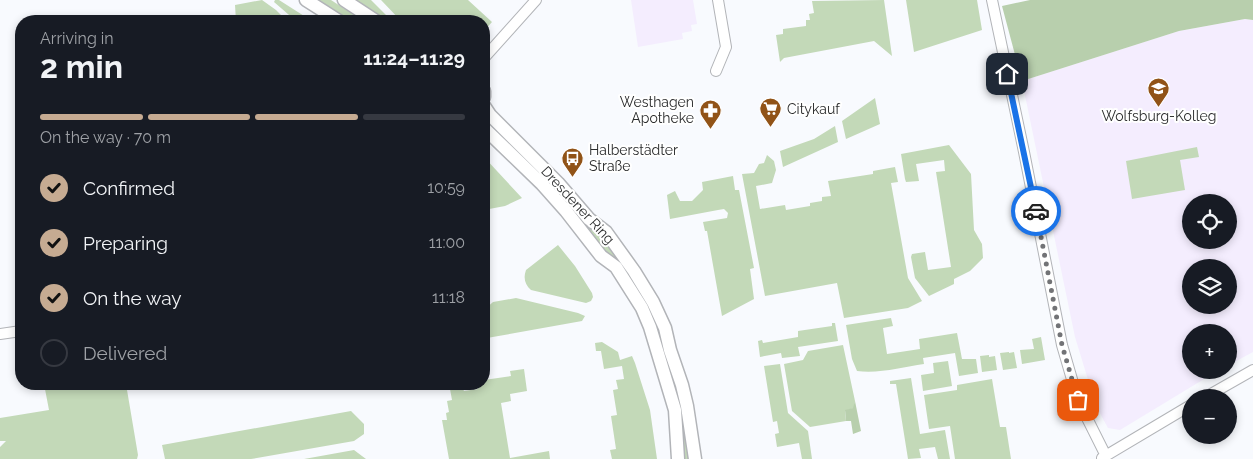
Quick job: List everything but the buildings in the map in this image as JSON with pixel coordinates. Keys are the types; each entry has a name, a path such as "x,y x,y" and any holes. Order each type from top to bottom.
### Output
{"street":[{"path":"306,0 330,15"},
{"path":"344,0 367,15"},
{"path":"490,51 536,0"},
{"path":"716,71 726,47 718,0"},
{"path":"992,0 1062,345 1078,400 1104,458 1182,410"},
{"name":"Dresdener Ring","path":"490,115 558,183 589,219 606,232 634,270 653,302 665,328 687,406 695,459"},
{"name":"Dresdener Ring","path":"490,134 542,184 601,256 616,267 642,308 650,327 675,410 678,459"},
{"path":"0,334 15,332"},
{"path":"1220,389 1253,370"}],"shaded area":[{"path":"631,0 693,0 697,24 691,25 692,31 682,33 683,39 638,47"},
{"path":"1245,19 1253,20 1253,352 1237,361 1237,324 1182,324 1182,379 1204,379 1188,389 1182,389 1182,392 1120,430 1108,428 1096,406 1075,337 1022,81 1179,31"}],"green space":[{"path":"262,0 281,15 236,15 235,5"},
{"path":"279,0 303,15 289,15 274,2"},
{"path":"319,0 331,0 354,15 342,15"},
{"path":"356,0 371,0 386,15 379,15"},
{"path":"381,0 468,0 484,15 395,15"},
{"path":"884,0 892,56 874,41 784,58 780,62 776,35 783,34 783,29 806,26 806,20 810,20 809,14 814,13 812,1"},
{"path":"906,0 977,0 982,30 914,52"},
{"path":"1030,0 1253,0 1253,20 1245,19 1179,31 1022,81 1002,6"},
{"path":"875,98 880,124 846,139 842,121"},
{"path":"496,126 604,234 650,304 679,387 691,459 685,459 682,429 658,347 606,256 492,131"},
{"path":"835,126 838,142 783,167 780,151 814,139"},
{"path":"949,145 971,174 974,230 982,244 983,258 970,271 954,279 954,284 929,296 915,278 911,257 912,254 925,252 928,270 951,267 936,172 945,171 944,160 916,164 919,181 906,182 901,154"},
{"path":"1197,147 1199,157 1180,160 1185,190 1132,199 1126,161"},
{"path":"767,155 774,161 776,170 772,183 756,186 760,209 785,205 786,210 810,206 810,203 822,201 822,197 831,196 828,181 873,174 873,171 895,167 898,182 891,183 908,278 922,301 908,308 844,318 837,283 765,296 742,174 754,173 759,164 764,163"},
{"path":"490,163 522,198 505,206 490,209"},
{"path":"733,176 735,190 739,190 754,268 750,269 754,299 722,316 707,231 705,231 703,222 727,218 728,213 724,209 670,219 667,195 675,191 680,201 692,201 703,190 702,182"},
{"path":"558,245 575,266 592,293 591,301 586,303 531,290 527,286 525,281 526,270"},
{"path":"516,298 585,316 582,321 490,337 490,305 493,302"},
{"path":"891,318 893,326 883,328 887,354 920,349 919,339 957,333 962,359 976,359 978,373 959,376 955,353 923,358 924,364 882,371 857,371 852,359 846,325"},
{"path":"832,323 835,323 838,341 798,347 800,356 782,358 781,353 760,357 758,341 762,340 763,343 798,337 798,331 832,326"},
{"path":"1041,337 1045,360 1022,364 1020,350 1034,349 1032,339"},
{"path":"602,342 618,352 620,360 632,356 650,410 657,459 612,459 610,450 616,449 611,416 617,415 613,390 618,389 616,380 624,379 622,366 604,369 601,351 596,351 595,343"},
{"path":"843,345 855,401 854,408 845,411 846,421 810,427 792,411 784,364 803,360 808,351"},
{"path":"1014,352 1017,368 1003,370 1000,353"},
{"path":"989,355 989,357 995,356 997,370 982,372 980,356"},
{"path":"948,361 952,386 923,391 921,375 934,373 933,363"},
{"path":"780,364 788,413 808,431 812,459 802,459 799,443 777,447 775,434 779,433 777,421 773,422 764,366"},
{"path":"524,369 527,391 510,394 511,401 501,403 510,458 549,451 550,459 449,459 442,420 447,420 446,413 449,412 447,401 452,400 450,390 490,390 490,379 511,376 510,371"},
{"path":"911,378 920,434 945,430 950,459 938,459 935,447 919,449 921,458 908,459 896,384 890,384 890,381"},
{"path":"992,379 1000,427 1006,427 1011,459 955,459 950,426 929,429 924,395 957,390 957,385"},
{"path":"45,390 127,390 138,455 137,459 0,459 0,447 6,441 0,441 0,418 49,410"},
{"path":"855,401 861,431 853,434 851,421 846,421 845,410 853,408"},
{"path":"351,411 364,424 364,434 354,441 251,459 165,459 162,445"},
{"path":"354,450 366,459 304,459"}],"way so far":[{"path":"1036,211 1062,345 1078,400"}],"place":[{"name":"Wolfsburg-Kolleg","path":"1159,107"},
{"name":"Citykauf","path":"771,128"},
{"name":"Westhagen Apotheke","path":"710,129"},
{"name":"Halberstädter Straße","path":"573,177"}],"route":[{"path":"1007,74 1036,211"}]}
